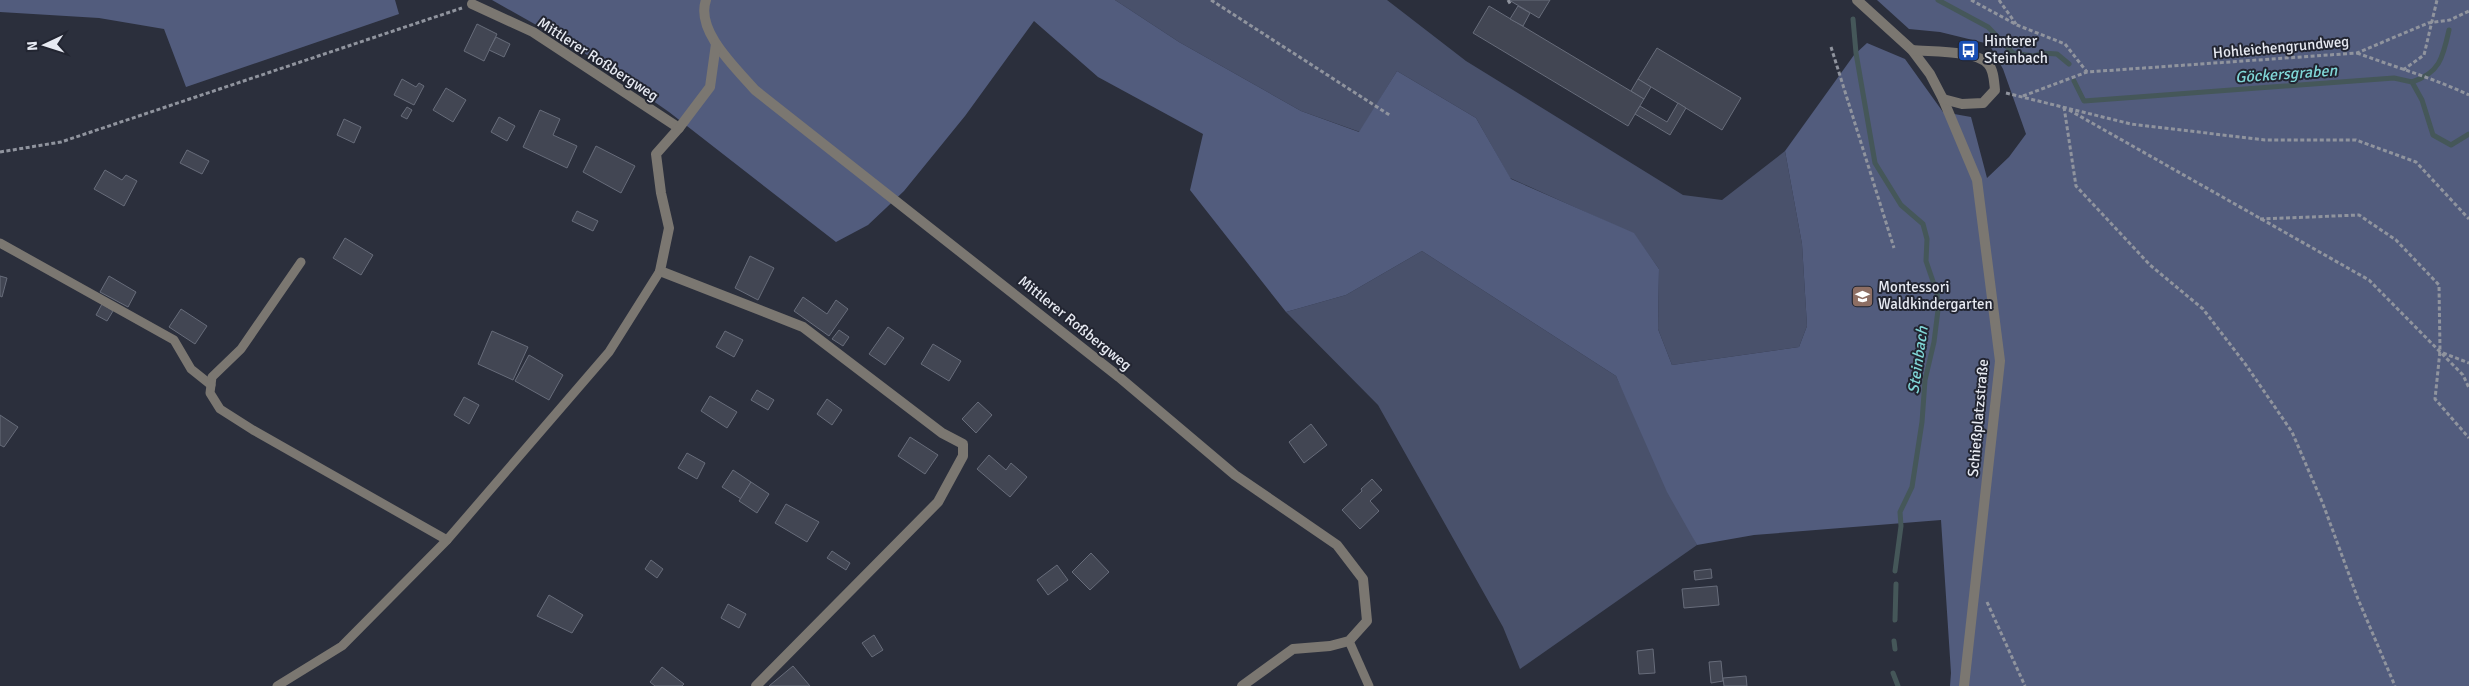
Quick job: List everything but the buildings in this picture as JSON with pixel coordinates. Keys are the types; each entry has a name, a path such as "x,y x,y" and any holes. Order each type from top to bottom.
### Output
{"street":[{"name":"Schießplatzstraße","path":"1857,0 1912,50 1930,74 1943,99 1977,180 2000,361 1964,686"},
{"name":"Mittlerer Roßbergweg","path":"706,1 703,12 709,31 716,44 756,90 1119,377 1235,475 1337,545 1362,579 1367,622 1348,642"},
{"name":"Mittlerer Roßbergweg","path":"472,4 532,32 680,128"},
{"path":"716,44 710,87 680,128 656,154 661,193 669,228 660,271 803,327 942,433 963,444 963,456 938,502 756,686"},
{"path":"1912,50 1968,55 1988,63 1996,90 1983,103 1962,104 1943,99"},
{"path":"1242,686 1293,649 1330,646 1348,642"}],"lane":[{"path":"0,243 174,340 191,369 211,385"},
{"path":"301,262 241,349 212,377 210,392 220,409 253,430 447,540"},
{"path":"277,686 342,646 447,540 609,352 660,271"},
{"path":"1348,642 1369,686"}],"path":[{"path":"1211,0 1391,116"},
{"path":"1508,0 1511,4"},
{"path":"1971,0 2017,25 2065,44 2088,72"},
{"path":"1999,0 2017,25"},
{"path":"2402,70 2424,56 2437,0"},
{"path":"0,152 62,142 472,4"},
{"name":"Hohleichengrundweg","path":"2064,107 2023,96 2088,72 2357,53 2428,24 2450,20 2469,11"},
{"path":"1831,47 1894,248"},
{"path":"2357,53 2402,70 2436,80 2469,95"},
{"path":"2064,107 2369,280 2464,375 2469,388"},
{"path":"2064,107 2131,124 2265,140 2356,140 2416,162 2469,219"},
{"path":"2064,107 2076,186 2150,265 2203,309 2246,364 2292,432 2324,504 2358,599 2395,686"},
{"path":"2260,219 2359,215 2396,240 2439,285 2440,351 2434,399 2469,438"},
{"path":"2440,351 2469,363"},
{"path":"1976,579 2026,686"}],"shaded area":[{"path":"0,0 395,0 399,14 186,87 164,29 99,18 0,12"},
{"path":"492,0 1115,0 1179,42 1301,111 1359,132 1397,71 1476,118 1511,179 1634,233 1659,269 1658,329 1672,365 1799,347 1807,326 1802,244 1785,151 1854,55 1867,43 1905,59 1943,112 1971,117 1987,178 2009,157 2026,134 2003,69 1989,44 1940,32 1909,29 1877,0 2469,0 2469,686 1950,686 1951,673 1941,520 1754,535 1697,545 1667,492 1616,376 1422,251 1346,295 1286,312 1190,190 1203,134 1098,77 1034,21 965,116 904,191 868,225 836,242 669,112 577,48"},
{"path":"1115,0 1387,0 1466,61 1683,195 1722,200 1785,151 1802,244 1807,326 1799,347 1672,365 1658,329 1659,269 1634,234 1510,178 1476,118 1397,71 1360,132 1301,111 1179,42"},
{"path":"1422,251 1616,376 1697,545 1520,669 1503,627 1378,405 1286,312 1346,295"}],"waterway":[{"name":"Göckersgraben","path":"1938,0 1988,27 2013,53 2034,56 2042,53 2057,54 2069,64"},
{"name":"Steinbach","path":"1853,19 1856,53 1875,163 1901,205 1923,224 1927,239 1926,261 1937,293 1938,310 1934,342 1925,380 1922,422 1912,487 1900,512 1901,526 1895,571"},
{"path":"2412,82 2429,74 2439,63 2449,30"},
{"name":"Göckersgraben","path":"2074,81 2084,101 2394,78 2412,82 2422,100 2433,135 2451,145 2469,134"},
{"name":"Steinbach","path":"1895,620 1896,584"},
{"name":"Steinbach","path":"1894,641 1895,649"},
{"name":"Steinbach","path":"1893,673 1898,686"}],"place":[{"name":"Hinterer Steinbach","path":"1968,50"},
{"name":"Montessori Waldkindergarten","path":"1862,296"}]}
